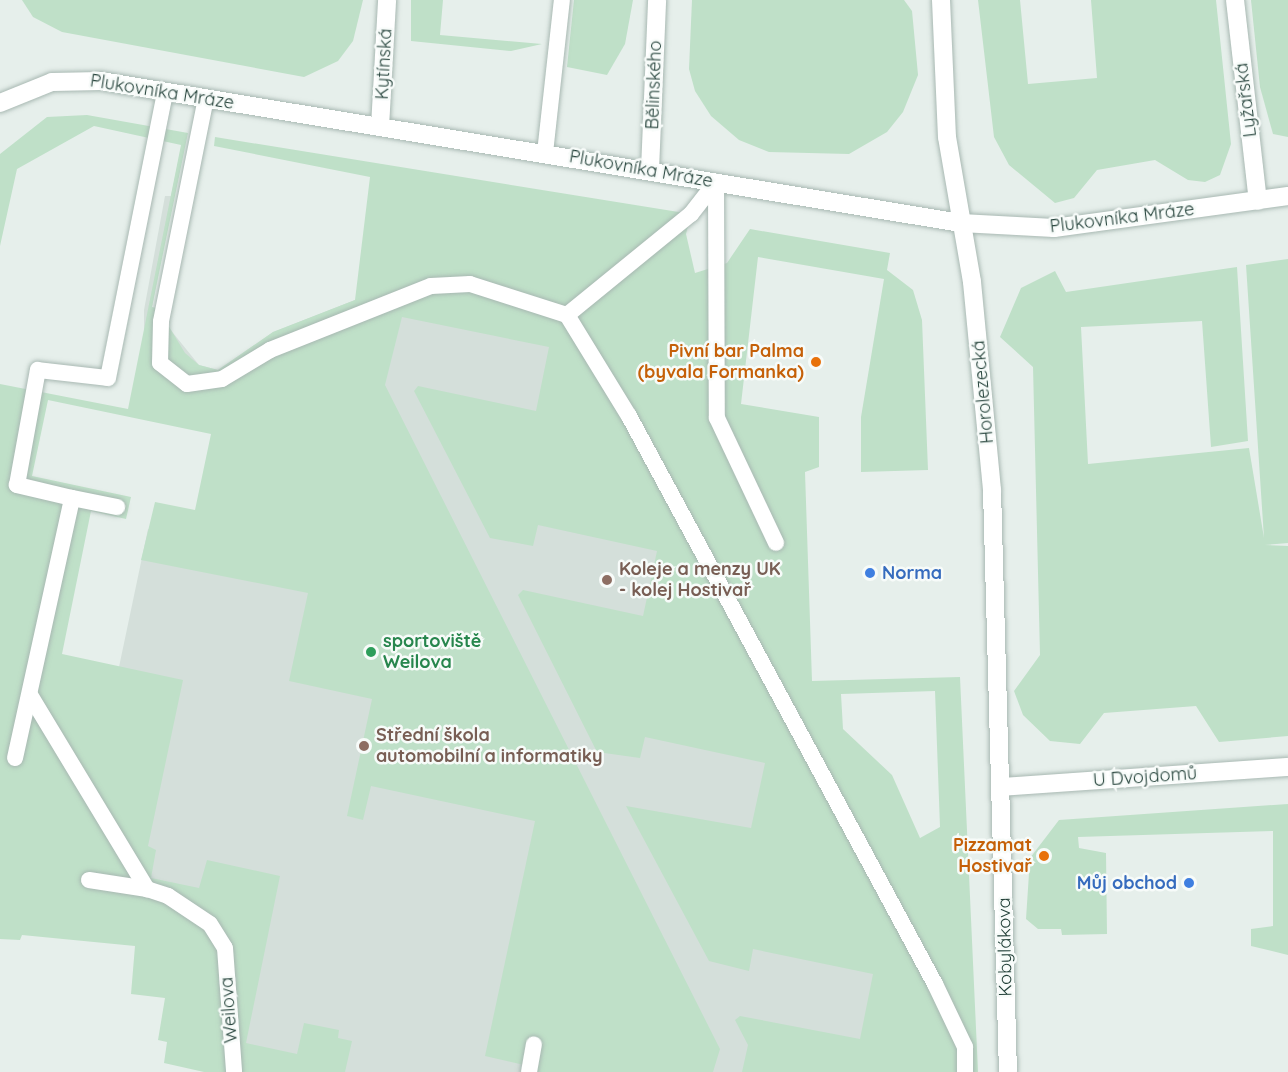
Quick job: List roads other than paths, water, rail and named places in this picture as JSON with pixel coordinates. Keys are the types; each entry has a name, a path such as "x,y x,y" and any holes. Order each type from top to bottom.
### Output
{"street":[{"name":"Kytínská","path":"380,127 387,0"},
{"name":"Bělinského","path":"650,170 657,0"},
{"name":"Horolezecká","path":"941,0 947,137 972,282 992,490 1001,787"},
{"name":"Lyžařská","path":"1235,0 1258,201"},
{"name":"Plukovníka Mráze","path":"0,100 76,79 546,153 961,223 1054,228 1288,196"},
{"name":"U Dvojdomů","path":"1001,787 1288,767"},
{"name":"Kobylákova","path":"1001,787 1008,1072"}],"lane":[{"path":"546,153 562,0"},
{"path":"117,507 16,485 38,370 108,378 165,92"},
{"path":"206,98 161,322 160,363 186,384 222,378 270,350 431,286 470,284 567,315 630,416 935,984 965,1047 965,1072"},
{"path":"567,315 690,214 717,182"},
{"path":"717,182 717,417 776,543"},
{"path":"15,758 72,498"},
{"path":"30,694 147,889"},
{"path":"89,879 147,889"},
{"name":"Weilova","path":"147,889 168,896 210,924 225,948 234,1072"},
{"path":"529,1072 534,1044"}],"place":[{"name":"Pivní bar Palma (byvala Formanka)","path":"816,362"},
{"name":"Norma","path":"870,573"},
{"name":"Koleje a menzy UK - kolej Hostivař","path":"607,580"},
{"name":"sportoviště Weilova","path":"371,652"},
{"name":"Střední škola automobilní a informatiky","path":"364,746"},
{"name":"Pizzamat Hostivař","path":"1044,856"},
{"name":"Můj obchod","path":"1189,883"}]}
